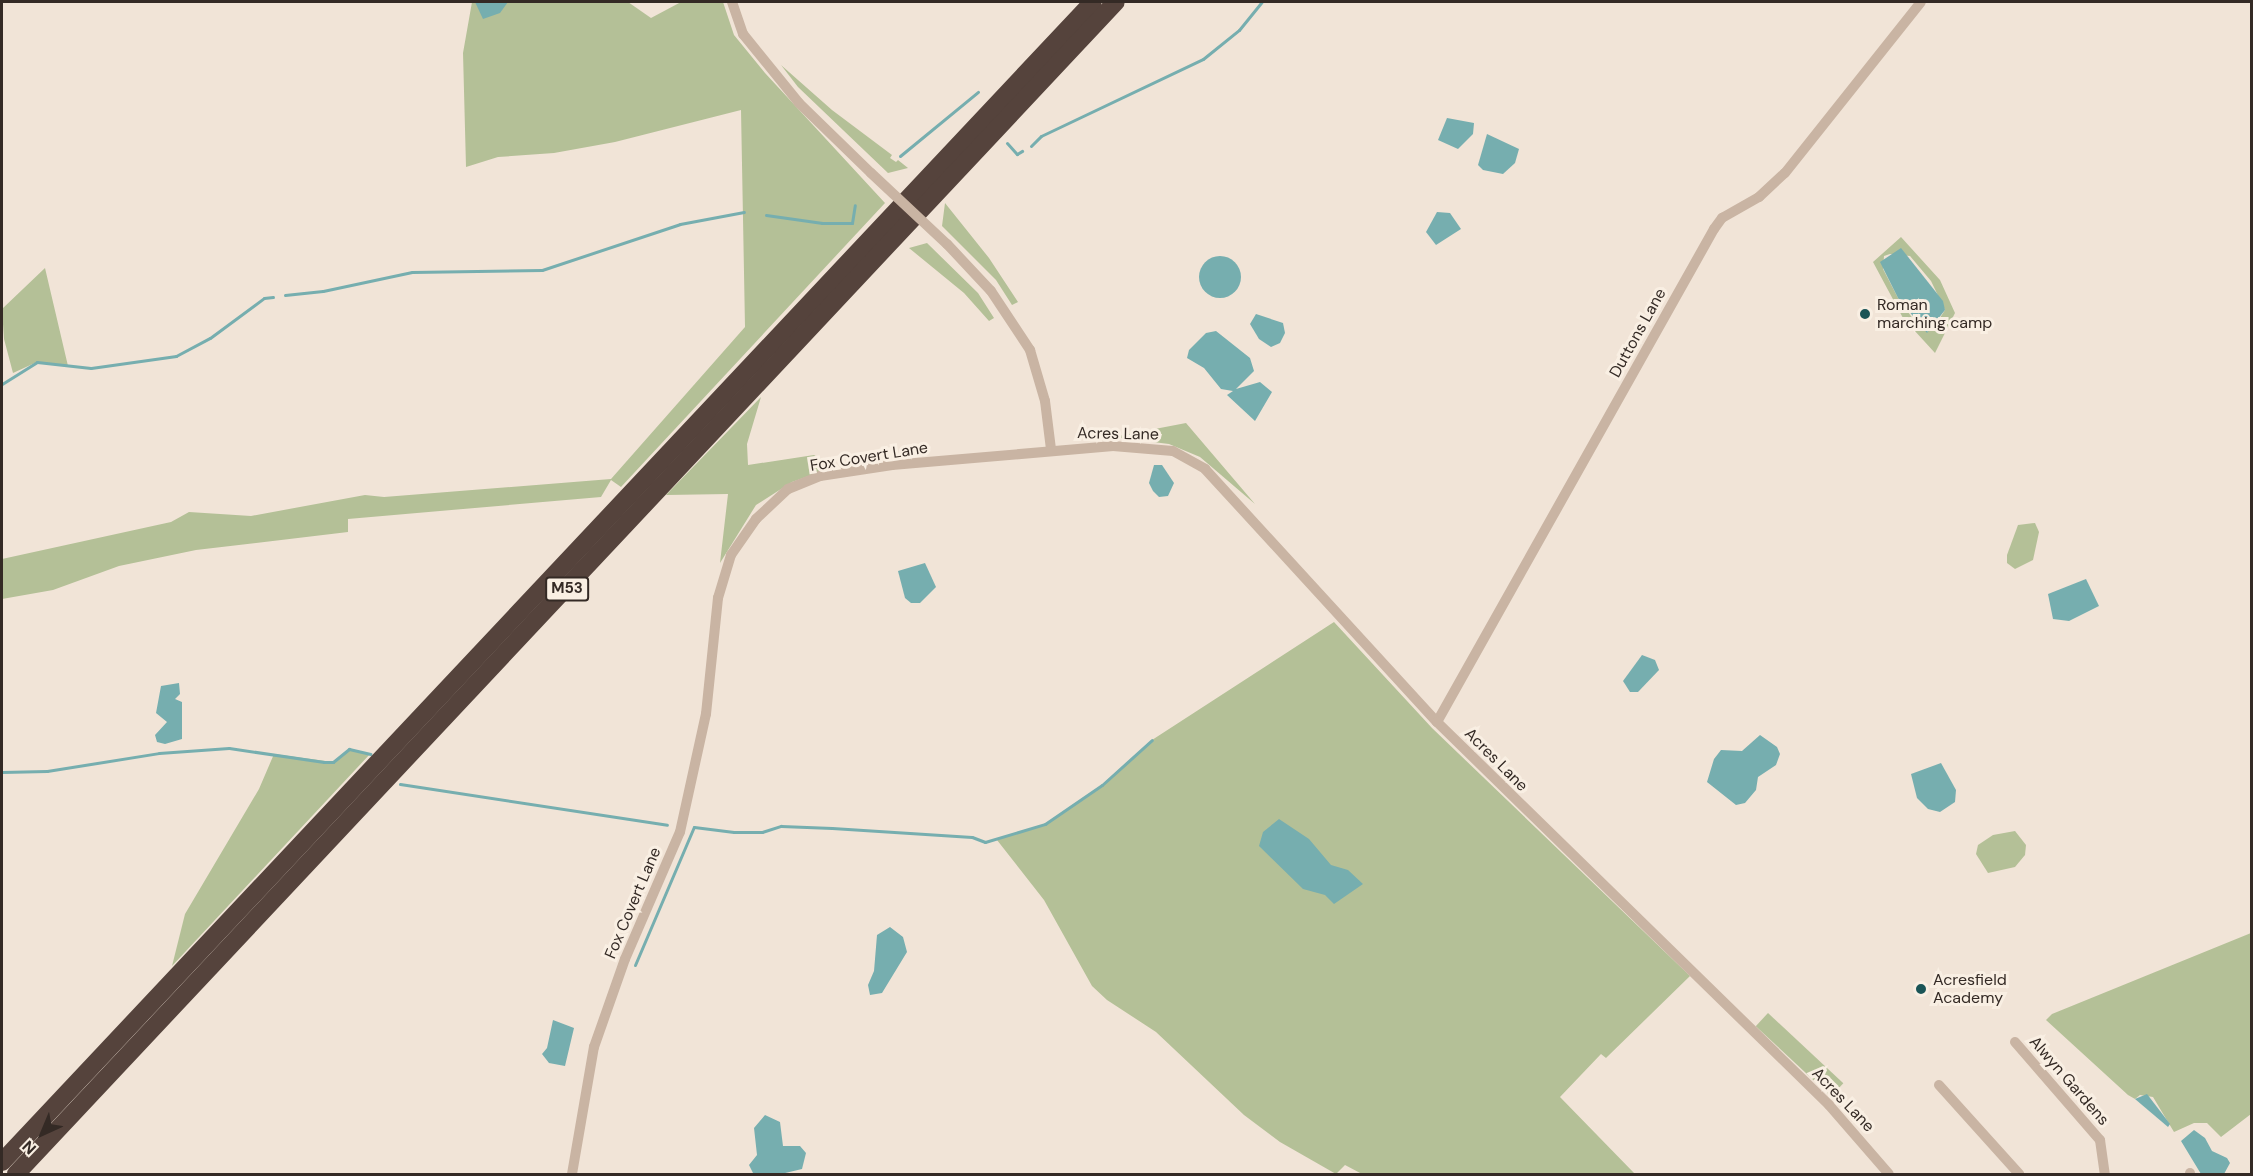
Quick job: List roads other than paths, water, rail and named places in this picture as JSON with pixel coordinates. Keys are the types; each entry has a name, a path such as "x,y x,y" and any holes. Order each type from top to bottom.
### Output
{"highway":[{"name":"M53","path":"2,1162 1093,2"},
{"name":"M53","path":"16,1174 1116,2"}],"street":[{"path":"732,2 750,43 799,103 947,244 991,291 1030,350 1044,401 1051,449"},
{"name":"Duttons Lane","path":"1437,722 1714,229 1722,218 1758,197 1785,173 1921,2"},
{"name":"Acres Lane","path":"1051,449 1113,446 1173,450 1205,469 1437,722 1829,1105 1889,1174"},
{"name":"Fox Covert Lane","path":"572,1174 594,1047 625,959 680,832 706,714 718,598 731,555 756,519 788,489 820,477 1051,449"},
{"name":"Alwyn Gardens","path":"2015,1042 2100,1140 2105,1174"},
{"path":"1939,1085 2019,1174"}],"water":[{"path":"475,2 508,2 500,13 483,19"},
{"path":"1447,118 1474,123 1473,134 1458,149 1438,140"},
{"path":"1487,134 1519,149 1515,163 1503,174 1483,170 1478,165"},
{"path":"1437,212 1450,213 1461,229 1436,245 1426,232"},
{"path":"1901,248 1943,301 1945,310 1927,333 1898,298 1880,262"},
{"path":"1220,256 1235,262 1241,277 1235,292 1220,298 1205,292 1199,277 1205,262"},
{"path":"1256,314 1283,323 1285,333 1280,343 1271,347 1259,339 1250,324"},
{"path":"1216,331 1250,358 1254,371 1236,389 1260,382 1272,392 1255,421 1227,395 1233,391 1221,389 1204,368 1187,358 1189,350 1206,333"},
{"path":"1154,465 1162,465 1174,483 1168,496 1159,497 1149,483"},
{"path":"925,563 936,587 920,603 911,603 905,598 898,571"},
{"path":"2086,579 2099,606 2069,621 2053,619 2048,594"},
{"path":"1642,655 1655,660 1659,670 1638,692 1630,692 1623,681"},
{"path":"179,683 180,694 175,699 182,702 182,739 165,744 157,742 155,735 167,722 156,713 161,686"},
{"path":"1760,735 1777,747 1780,754 1776,765 1758,777 1756,790 1745,803 1736,805 1707,782 1714,759 1721,750 1742,751"},
{"path":"1941,763 1956,790 1955,802 1940,812 1928,809 1917,798 1911,774"},
{"path":"1279,819 1309,839 1331,865 1348,870 1363,884 1334,904 1325,895 1303,889 1259,846 1263,832"},
{"path":"890,927 903,937 907,952 882,993 870,995 868,985 874,971 877,935"},
{"path":"553,1020 574,1028 565,1066 549,1063 542,1054 547,1048"},
{"path":"2147,1094 2170,1124 2168,1127 2135,1099"},
{"path":"765,1115 780,1122 783,1146 800,1146 806,1153 802,1169 781,1174 753,1173 749,1165 757,1155 754,1128"},
{"path":"2194,1130 2205,1138 2212,1151 2227,1158 2230,1163 2224,1174 2201,1174 2181,1141"}],"waterway":[{"path":"1031,146 1041,136 1203,59 1239,30 1262,2"},
{"path":"900,156 978,92"},
{"path":"1007,143 1017,154 1022,151"},
{"path":"766,215 822,223 852,223 855,205"},
{"path":"285,295 323,291 412,272 542,270 680,224 744,212"},
{"path":"2,384 37,362 91,368 176,356 210,338 264,298 273,297"},
{"path":"635,965 694,827 734,832 762,832 781,826 832,828 972,837 985,842 1045,824 1102,785 1152,740"},
{"path":"2,772 47,771 159,753 229,748 324,762 333,762 349,749 370,754"},
{"path":"400,784 667,825"}],"place":[{"name":"Roman marching camp","path":"1865,314"},
{"name":"Acresfield Academy","path":"1921,989"}]}
